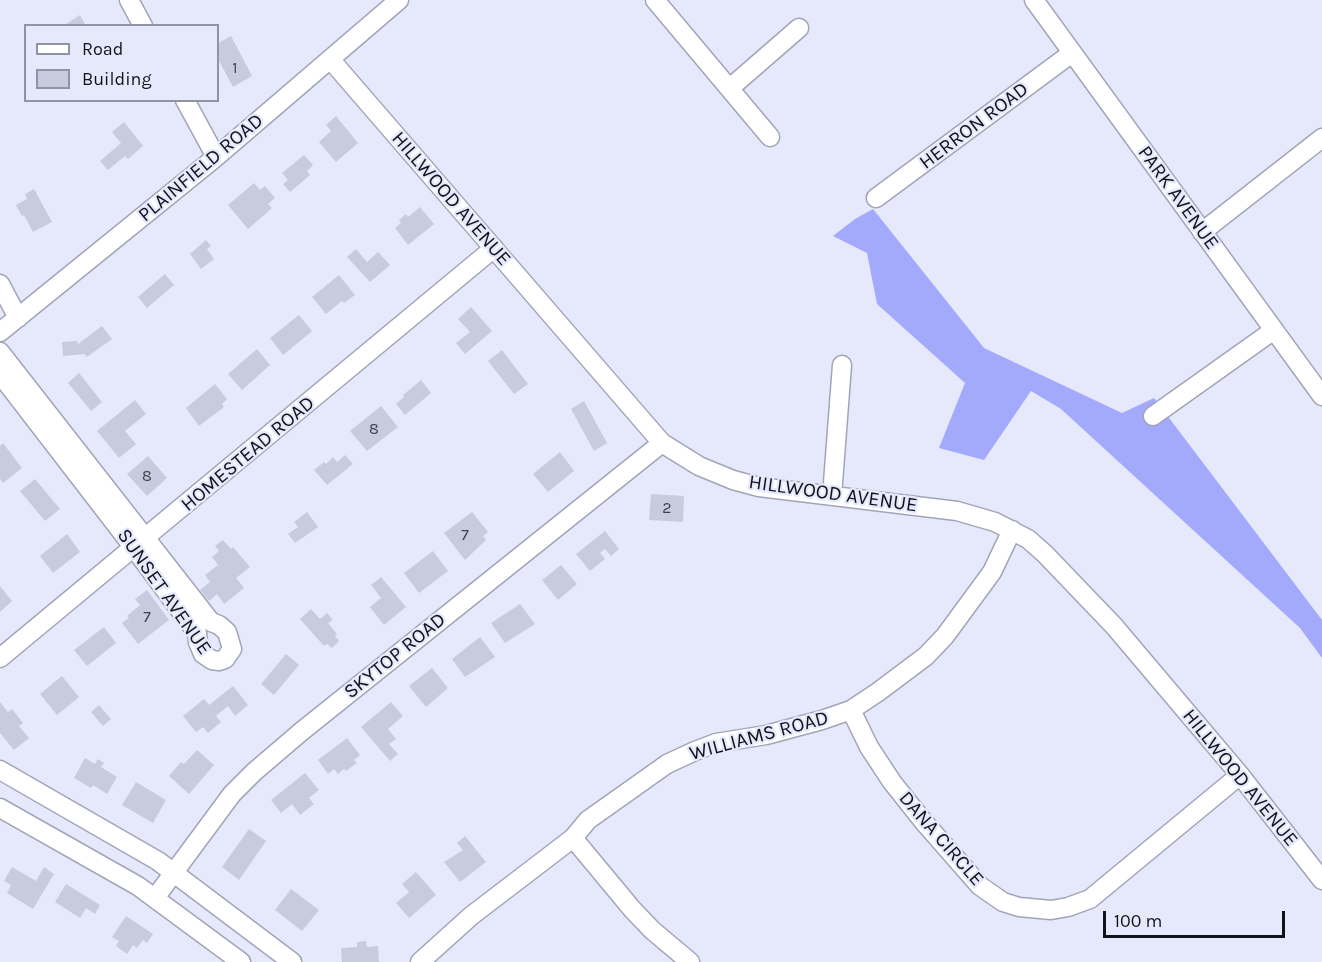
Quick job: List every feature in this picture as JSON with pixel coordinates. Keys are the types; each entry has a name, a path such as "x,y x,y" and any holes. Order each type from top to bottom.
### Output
{"street":[{"path":"129,0 142,24"},
{"name":"PLAINFIELD ROAD","path":"0,332 216,157 399,0"},
{"path":"655,0 771,137"},
{"name":"PARK AVENUE","path":"1034,0 1322,396"},
{"path":"730,88 799,28"},
{"name":"HERRON ROAD","path":"876,198 1072,53"},
{"name":"HILLWOOD AVENUE","path":"330,59 662,442 699,466 732,480 759,487 957,511 995,522 1028,539 1114,626 1240,775 1322,880"},
{"path":"186,102 216,157"},
{"path":"1202,232 1322,138"},
{"name":"HOMESTEAD ROAD","path":"0,658 494,248"},
{"path":"0,284 18,318"},
{"path":"1153,416 1274,330"},
{"name":"SUNSET AVENUE","path":"0,352 140,543 197,633 203,654 212,660 219,661 225,658 232,649 232,642 227,632 211,622 140,543 0,374"},
{"path":"832,496 842,365"},
{"name":"SKYTOP ROAD","path":"156,898 232,794 254,772 302,730 662,442"},
{"name":"WILLIAMS ROAD","path":"420,962 471,916 573,838 588,820 667,764 716,744 766,735 851,710 905,673 945,636 992,572 1012,531"},
{"name":"DANA CIRCLE","path":"851,710 869,747 892,782 923,821 980,886 1003,902 1019,907 1052,910 1090,899 1240,775"},
{"path":"0,770 123,839 174,872 280,958"},
{"path":"0,808 156,898 242,962"},
{"path":"573,838 632,909 652,930 690,962"}],"shaded area":[{"path":"873,209 984,348 1122,413 1154,398 1322,620 1322,658 1300,628 1061,409 1031,391 984,460 939,448 965,383 877,304 867,253 833,236"}],"building":[{"path":"80,15 85,24 66,24"},
{"path":"231,36 252,76 233,87 219,61 219,42"},
{"path":"336,116 358,143 336,162 319,142 331,131 326,125"},
{"path":"124,122 143,146 128,159 125,156 108,170 100,161 121,143 112,132"},
{"path":"304,155 313,165 307,171 310,175 290,192 283,184 288,180 282,173"},
{"path":"254,183 260,190 265,186 275,198 268,204 272,208 248,229 228,205"},
{"path":"34,189 52,222 33,232 16,205 27,199 25,194"},
{"path":"420,207 434,224 408,245 395,228 406,214 408,217"},
{"path":"206,240 211,246 207,249 214,259 201,269 190,254"},
{"path":"356,249 367,262 378,252 390,265 370,282 347,257"},
{"path":"165,274 174,285 147,308 138,297"},
{"path":"339,275 355,295 344,303 342,301 326,314 312,297"},
{"path":"471,307 492,331 465,354 456,343 470,332 458,319"},
{"path":"299,315 312,331 283,355 270,338"},
{"path":"102,326 112,339 87,357 85,354 63,356 62,342 77,341 78,344"},
{"path":"257,349 270,365 242,390 228,374"},
{"path":"502,350 528,384 514,394 488,361"},
{"path":"79,373 102,402 91,411 68,383"},
{"path":"421,380 431,393 405,415 396,404"},
{"path":"215,384 227,399 222,404 224,407 199,426 186,408"},
{"path":"135,400 146,414 125,431 136,444 119,458 97,431"},
{"path":"584,401 607,443 594,451 571,409"},
{"path":"381,406 398,427 367,451 350,431"},
{"path":"3,443 22,468 3,483 0,479 0,446"},
{"path":"560,452 574,471 548,492 533,474"},
{"path":"345,455 353,464 327,485 314,470 324,462 326,464 333,457 337,462"},
{"path":"148,456 167,478 147,496 127,474"},
{"path":"35,479 60,509 45,521 20,491"},
{"path":"651,494 684,496 683,522 649,520"},
{"path":"307,512 318,527 295,543 288,534 298,527 294,522"},
{"path":"472,512 488,532 483,536 486,540 465,560 444,533"},
{"path":"605,531 619,549 611,556 605,549 600,553 605,559 590,571 576,554"},
{"path":"67,534 80,552 53,573 40,556"},
{"path":"223,540 231,549 233,547 250,567 236,578 244,588 224,604 217,594 209,601 200,590 210,582 205,575 218,565 212,557 219,551 215,546"},
{"path":"433,551 448,571 419,593 404,573"},
{"path":"561,565 577,584 558,600 542,580"},
{"path":"381,577 406,607 384,625 370,607 381,598 371,585"},
{"path":"0,586 12,601 0,612"},
{"path":"147,590 169,620 138,644 122,623 140,605 135,599"},
{"path":"520,604 535,624 505,643 491,623"},
{"path":"311,609 320,619 327,613 333,620 328,623 337,634 335,636 339,641 332,648 327,644 324,646 300,619"},
{"path":"104,627 116,643 87,666 74,650"},
{"path":"480,637 495,657 465,677 452,659"},
{"path":"286,654 299,665 274,695 261,684"},
{"path":"432,668 448,688 426,707 409,686"},
{"path":"62,676 79,697 57,715 40,694"},
{"path":"233,686 248,705 235,716 228,706 216,716 221,722 208,733 203,727 196,732 183,716 204,699 209,705"},
{"path":"0,702 8,712 12,709 23,723 19,726 29,738 14,750 0,733"},
{"path":"391,702 403,716 388,729 396,739 389,744 398,754 390,761 361,727"},
{"path":"99,705 111,719 103,726 91,712"},
{"path":"347,738 360,755 354,760 357,763 346,771 344,769 338,774 334,769 328,774 318,760"},
{"path":"197,750 214,765 189,794 169,776 181,762 184,764"},
{"path":"85,758 95,764 98,759 104,763 101,767 117,777 107,794 93,785 91,788 74,778"},
{"path":"305,773 319,790 309,798 314,804 300,815 292,804 281,813 271,800"},
{"path":"136,782 166,800 153,823 122,805"},
{"path":"249,829 266,841 239,880 222,867"},
{"path":"465,836 486,862 460,882 444,862 463,850 457,843"},
{"path":"12,867 36,881 44,867 54,874 33,909 7,893 11,885 4,881"},
{"path":"416,872 436,895 409,918 396,903 409,892 402,884"},
{"path":"66,884 100,905 95,914 86,908 80,918 55,902"},
{"path":"291,889 319,910 302,931 275,910"},
{"path":"126,916 153,934 147,943 143,940 137,948 133,945 127,954 116,946 119,941 112,937"},
{"path":"366,941 367,947 378,946 379,962 342,962 341,948 357,947 357,942"}]}
